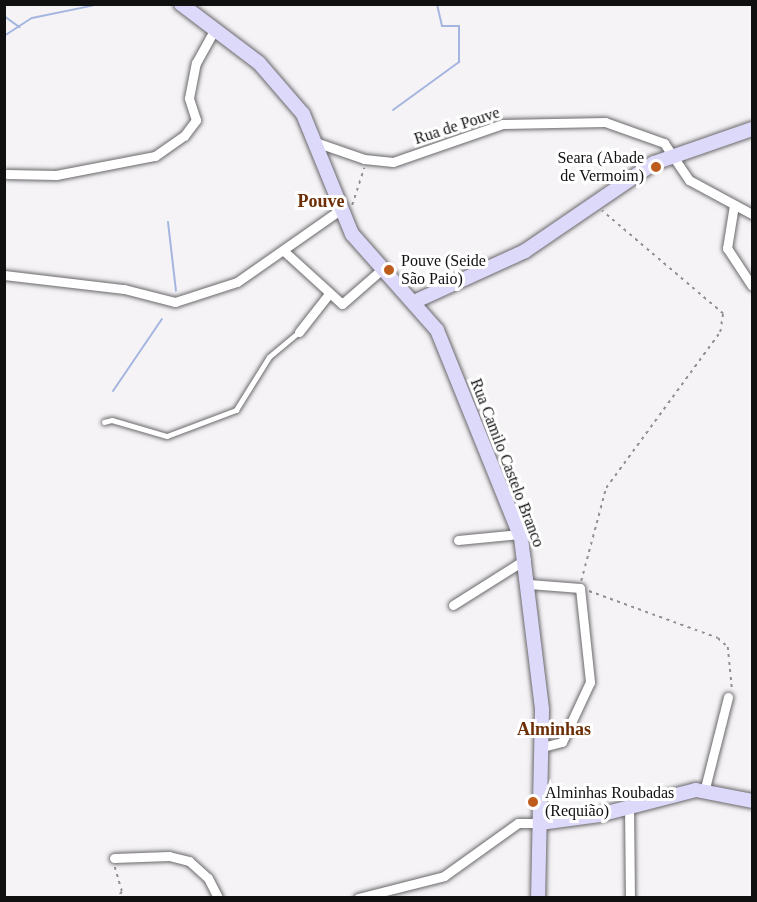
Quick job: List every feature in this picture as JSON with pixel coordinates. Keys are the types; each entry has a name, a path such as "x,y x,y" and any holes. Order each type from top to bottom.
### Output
{"main road":[{"name":"Rua Camilo Castelo Branco","path":"181,4 272,75 318,142 340,210 360,246 381,270 416,301 440,337 520,534 530,584 542,747 538,897"},
{"path":"416,301 517,256 673,153 753,129"},
{"path":"540,823 629,805 673,793 704,792 753,801"}],"street":[{"path":"7,174 56,175 155,156 184,136 196,120 189,98 194,71 214,30"},
{"name":"Rua de Pouve","path":"318,142 364,159 393,162 503,124 605,122 664,143 673,153"},
{"path":"673,153 689,180 753,214"},
{"path":"734,205 727,248 753,286"},
{"path":"4,275 124,289 175,302 237,282 285,252 340,210"},
{"path":"285,252 328,295 342,304 381,270"},
{"path":"299,332 328,295"},
{"path":"458,540 520,534"},
{"path":"453,605 526,559"},
{"path":"530,584 580,588 590,682 562,742 542,747"},
{"path":"704,792 728,697"},
{"path":"629,805 630,897"},
{"path":"358,897 444,876 509,828 540,823"},
{"path":"114,858 169,856 189,861 208,878 218,897"}],"lane":[{"path":"104,422 112,420 166,436 236,410 269,357 299,332"}],"path":[{"path":"340,210 360,196 364,159"},
{"path":"593,203 723,314 720,332 606,488 580,588 718,638 728,647 734,683 728,697"},
{"path":"114,858 122,892 118,897"}],"waterway":[{"path":"4,36 32,18 100,4"},
{"path":"393,110 459,62 459,26 442,26 437,4"},
{"path":"4,16 19,27"},
{"path":"168,222 176,291"},
{"path":"113,391 162,319"}],"place":[{"name":"Seara (Abade de Vermoim)","path":"656,167"},
{"name":"Pouve (Seide São Paio)","path":"389,270"},
{"name":"Alminhas Roubadas (Requião)","path":"533,802"}],"district":[{"name":"Pouve","path":"321,201"},
{"name":"Alminhas","path":"554,729"}]}
